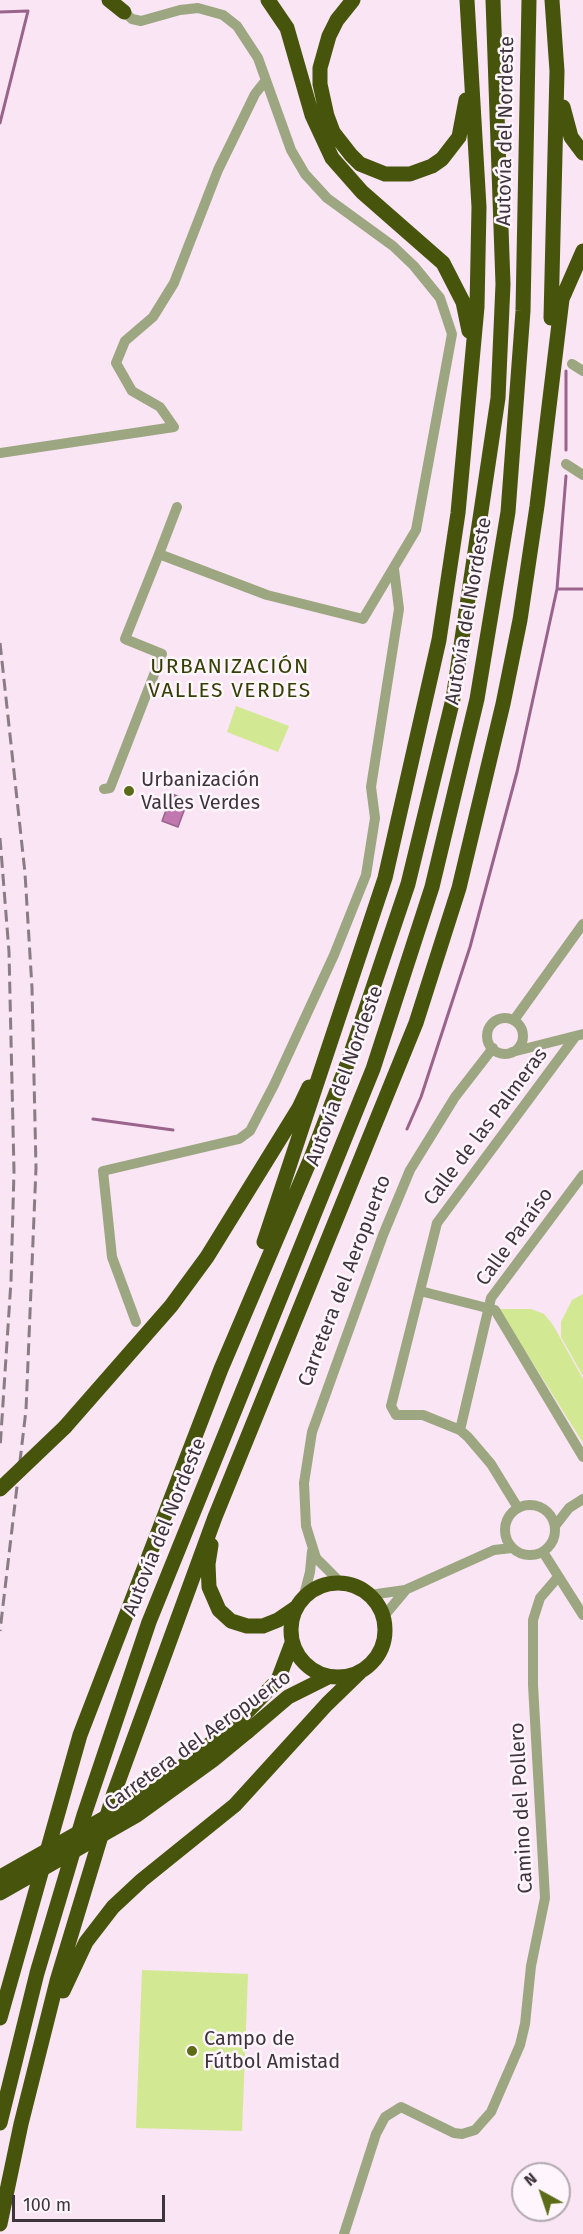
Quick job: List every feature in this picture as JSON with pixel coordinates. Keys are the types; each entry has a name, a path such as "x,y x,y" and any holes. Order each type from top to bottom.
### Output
{"highway":[{"path":"109,0 124,6"},
{"path":"268,0 287,28 312,115 332,159 362,192 427,247 454,281 468,318 473,372"},
{"path":"353,0 337,20 325,49 320,84 327,116 341,144 360,164 385,174 398,175 432,166 442,159 459,137 466,104 467,0"},
{"path":"221,1369 220,1354 272,1223 385,878 428,697 439,640 458,513 473,372 477,307 479,207 467,0"},
{"name":"Autovía del Nordeste","path":"0,2018 80,1735 221,1369 311,1158 366,1014 408,884 453,699 498,398 503,284 493,0"},
{"name":"Autovía del Nordeste","path":"0,2122 37,1973 84,1815 149,1622 373,1069 432,887 477,699 508,512 523,311 529,0"},
{"path":"552,0 557,71 565,122 571,137 583,153"},
{"path":"550,390 557,71"},
{"path":"0,2224 45,2028 114,1793 172,1630 416,1023 459,888 503,704 520,620 537,506 562,299 583,251"},
{"path":"0,1489 65,1427 171,1306 207,1257 299,1108 327,1052"},
{"path":"45,2028 53,2017 86,1942 113,1907 142,1880 235,1805 327,1704 371,1664 383,1647 386,1626 384,1616 370,1595 360,1588 341,1583 316,1588 272,1623 255,1627 231,1621 219,1610 209,1587 207,1570 224,1500"},
{"path":"300,1603 291,1624 292,1643 298,1656 308,1667 328,1677 344,1677 360,1672"},
{"name":"Carretera del Aeropuerto","path":"0,1893 137,1815 213,1760 243,1726 278,1680 292,1643"},
{"name":"Carretera del Aeropuerto","path":"0,1877 132,1802 288,1697 328,1677"}],"street":[{"path":"124,6 132,19 141,21 190,8 207,9 223,15 248,40 266,80 291,150 305,174 327,198 393,246 414,266 440,298 451,324 451,354 419,521 411,541 363,619 267,595 159,554"},
{"path":"0,453 174,427 160,407 132,391 116,363 125,341 153,317 174,283 218,170 255,94 266,80"},
{"path":"572,364 583,371"},
{"path":"566,464 583,475"},
{"path":"104,789 110,788 162,654 125,639 177,507"},
{"path":"136,1322 112,1257 103,1171 239,1139 250,1131 274,1085 334,955 366,875 375,818 372,787 399,609 394,569"},
{"path":"513,1020 583,924"},
{"path":"540,1047 523,1036 520,1027 513,1020 501,1019 490,1027 488,1039 493,1048 502,1053 540,1047 579,1036"},
{"path":"511,1052 519,1046 523,1036"},
{"name":"Calle de las Palmeras","path":"460,1430 423,1415 396,1416 391,1406 437,1223 579,1036"},
{"name":"Carretera del Aeropuerto","path":"300,1603 310,1572 312,1551 304,1506 305,1465 312,1432 330,1377 410,1170 455,1097 493,1048"},
{"name":"Calle Paraíso","path":"460,1430 492,1295 583,1175"},
{"path":"420,1291 489,1307 502,1321 583,1457"},
{"path":"460,1430 491,1464 518,1508"},
{"path":"370,1595 405,1590 494,1550 512,1548 530,1555 543,1552 554,1538 555,1526 569,1508 583,1499"},
{"path":"494,1550 506,1536 508,1520 518,1508 530,1505 546,1511 569,1508"},
{"path":"546,1511 555,1526"},
{"path":"506,1536 512,1548"},
{"name":"Carretera del Aeropuerto","path":"312,1551 322,1567 341,1583"},
{"path":"543,1552 583,1615"},
{"name":"Camino del Pollero","path":"344,2234 376,2134 384,2117 401,2107 454,2133 462,2134 476,2130 491,2112 520,2045 525,2024 531,1966 545,1898 538,1789 533,1620 540,1598 558,1577"},
{"path":"384,1616 405,1590"}],"green space":[{"path":"236,706 289,726 278,752 227,732"},
{"path":"583,1294 583,1376 561,1337 561,1322 572,1300"},
{"path":"499,1309 531,1309 544,1314 553,1325 583,1379 583,1443"},
{"name":"Campo de Fútbol Amistad","path":"142,1970 248,1974 242,2131 136,2128"}],"shaded area":[{"path":"172,794 188,800 178,827 162,821"}],"waterway":[{"path":"0,12 28,11 0,123"},
{"path":"566,371 566,450"},
{"path":"407,1129 421,1097 470,947 517,772 557,589 566,476"},
{"path":"557,589 583,589"},
{"path":"93,1119 173,1130"}],"railway":[{"path":"0,643 25,873 32,988 36,1168 26,1410 0,1631"},
{"path":"0,838 9,952 14,1171 11,1281 0,1449"}],"place":[{"name":"Urbanización Valles Verdes","path":"129,791"},
{"name":"Campo de Fútbol Amistad","path":"192,2051"}],"district":[{"name":"URBANIZACIÓN VALLES VERDES","path":"230,679"}]}
